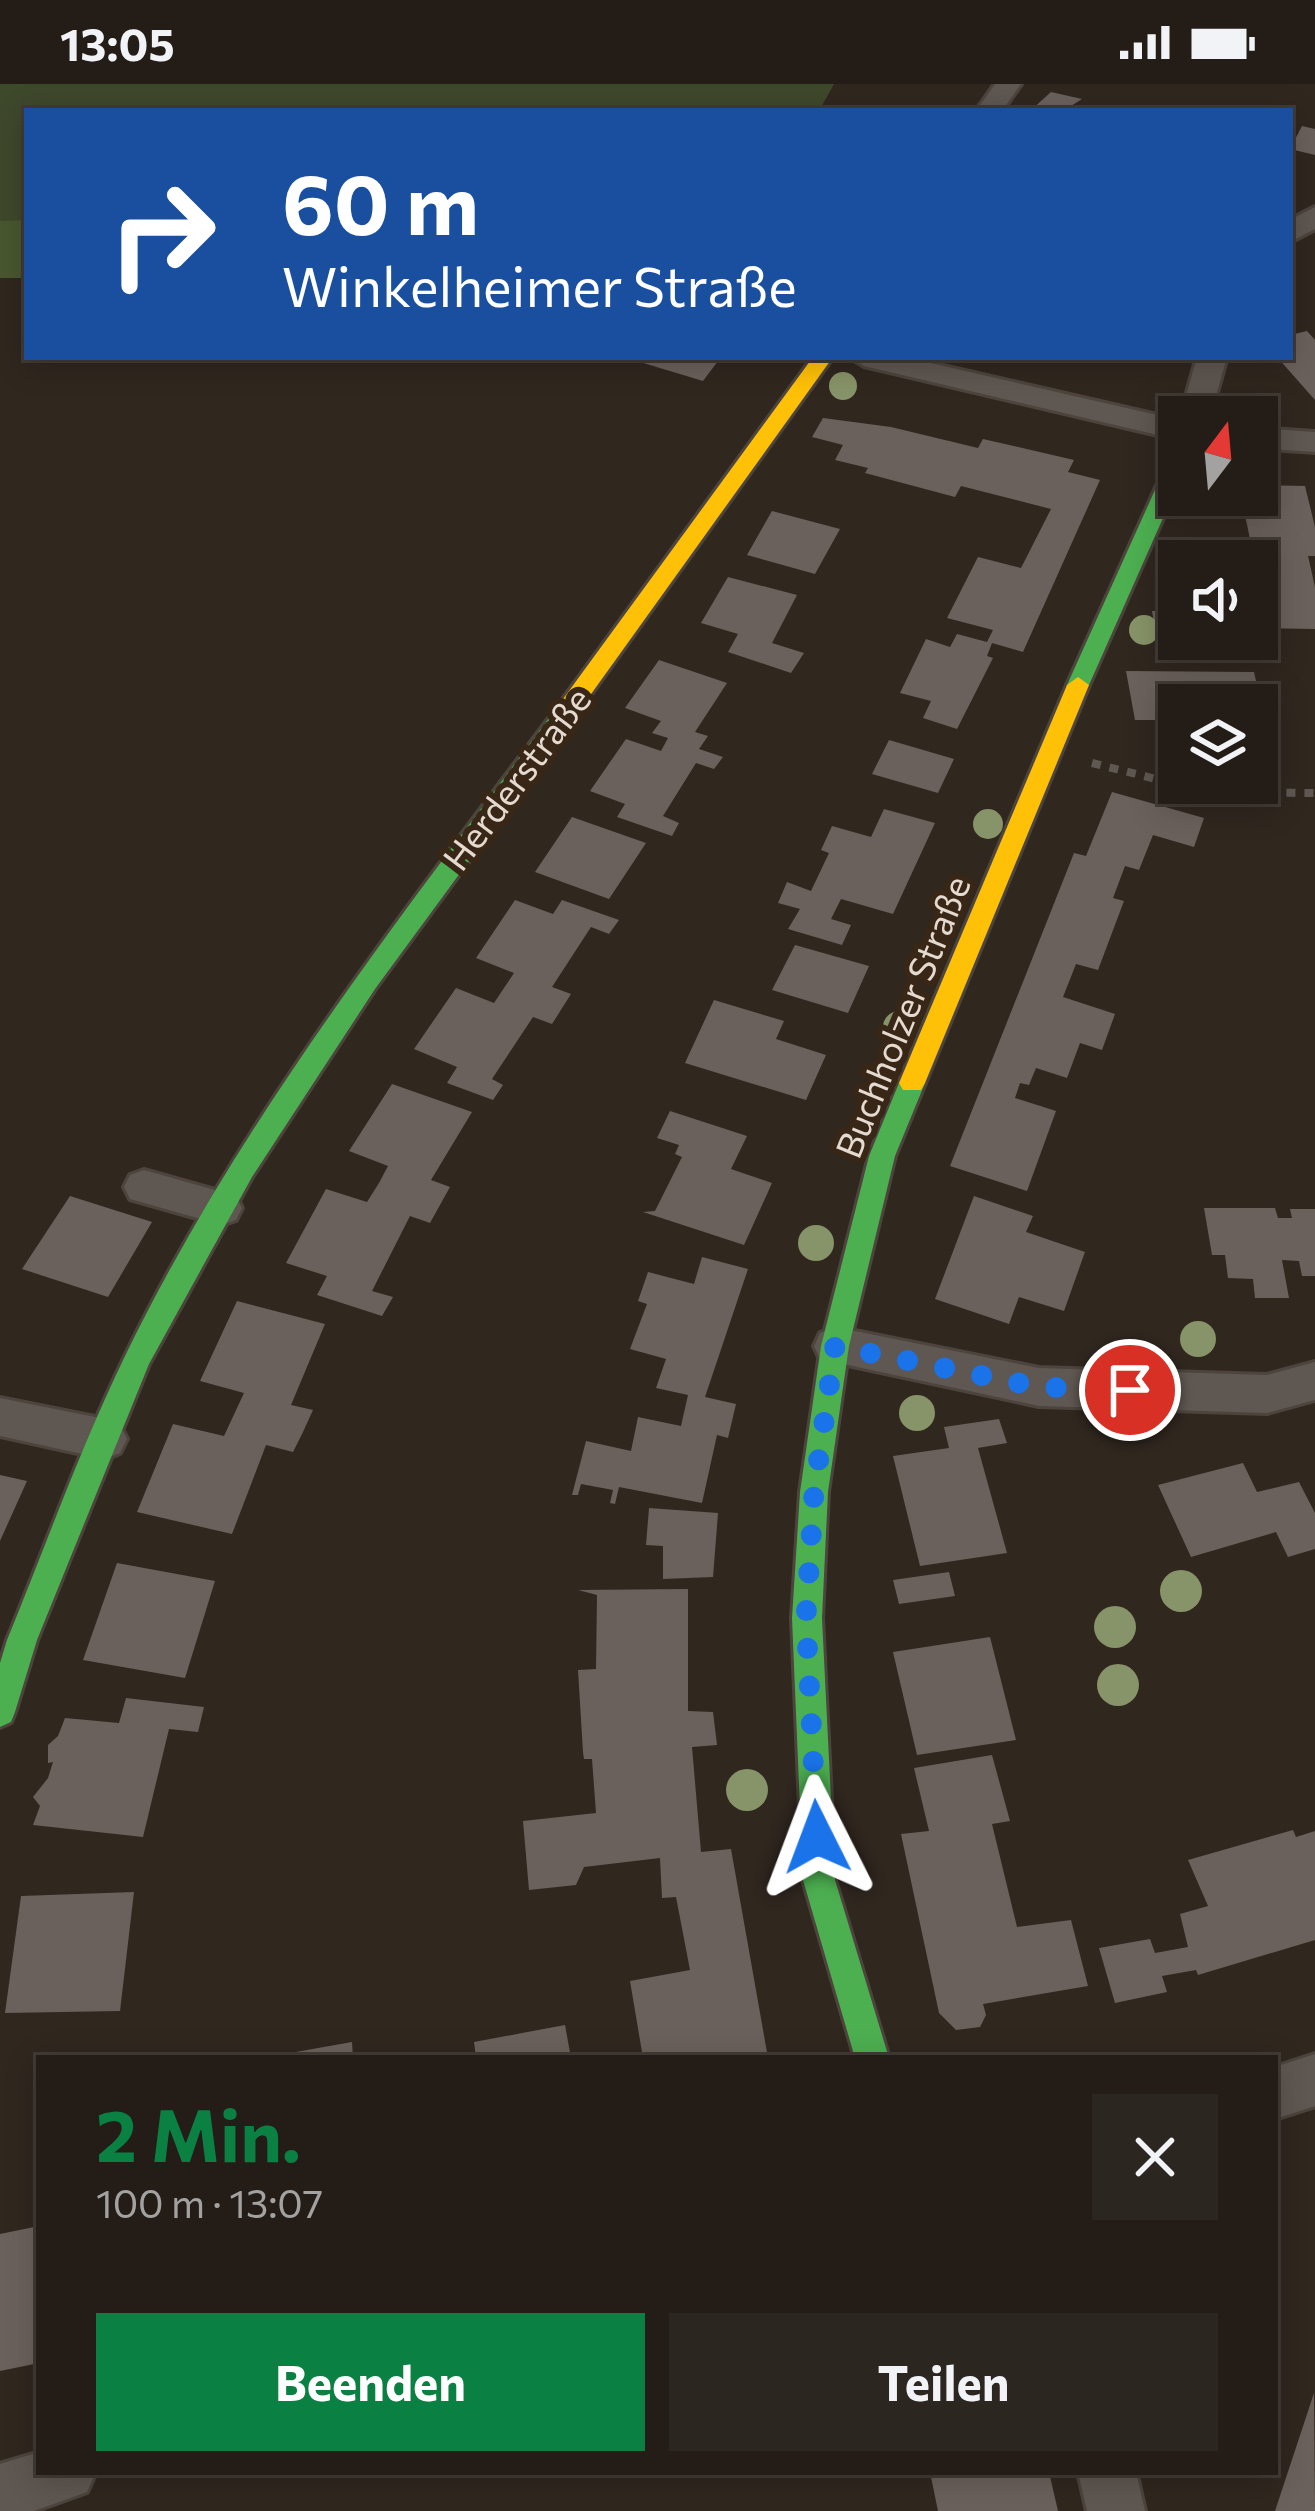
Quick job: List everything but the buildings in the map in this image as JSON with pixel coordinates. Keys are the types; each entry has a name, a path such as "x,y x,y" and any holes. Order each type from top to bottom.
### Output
{"street":[{"name":"Herderstraße","path":"0,1712 22,1640 137,1359 222,1208 366,982 743,473 821,360"},
{"path":"877,360 1158,425"},
{"path":"1201,396 1211,360"},
{"path":"1278,439 1315,442"},
{"name":"Buchholzer Straße","path":"871,2055 820,1880 806,1618 814,1492 835,1346 882,1156 1049,751 1158,506"},
{"path":"143,1187 222,1208"},
{"path":"835,1346 1039,1387 1267,1394 1315,1381"},
{"path":"0,1417 105,1439"},
{"path":"1278,2092 1315,2080"},
{"path":"0,2493 57,2475"},
{"path":"1108,2475 1116,2511"}],"path":[{"path":"1049,751 1208,792 1315,793"}],"green space":[{"path":"0,84 834,84 821,108 24,108 24,272 0,272"},
{"path":"24,220 24,278 0,278 0,221"}],"traffic: fast":[{"path":"1078,685 1158,506"},
{"path":"0,1712 22,1640 137,1359 243,1169 366,982 563,716"},
{"path":"871,2055 819,1880 807,1618 814,1492 835,1346 882,1156 912,1083"}],"traffic: slow":[{"path":"563,716 821,360"},
{"path":"912,1083 1078,685"}],"route":[{"path":"817,1837 806,1618 814,1492 835,1346 1039,1387 1130,1390"}]}
